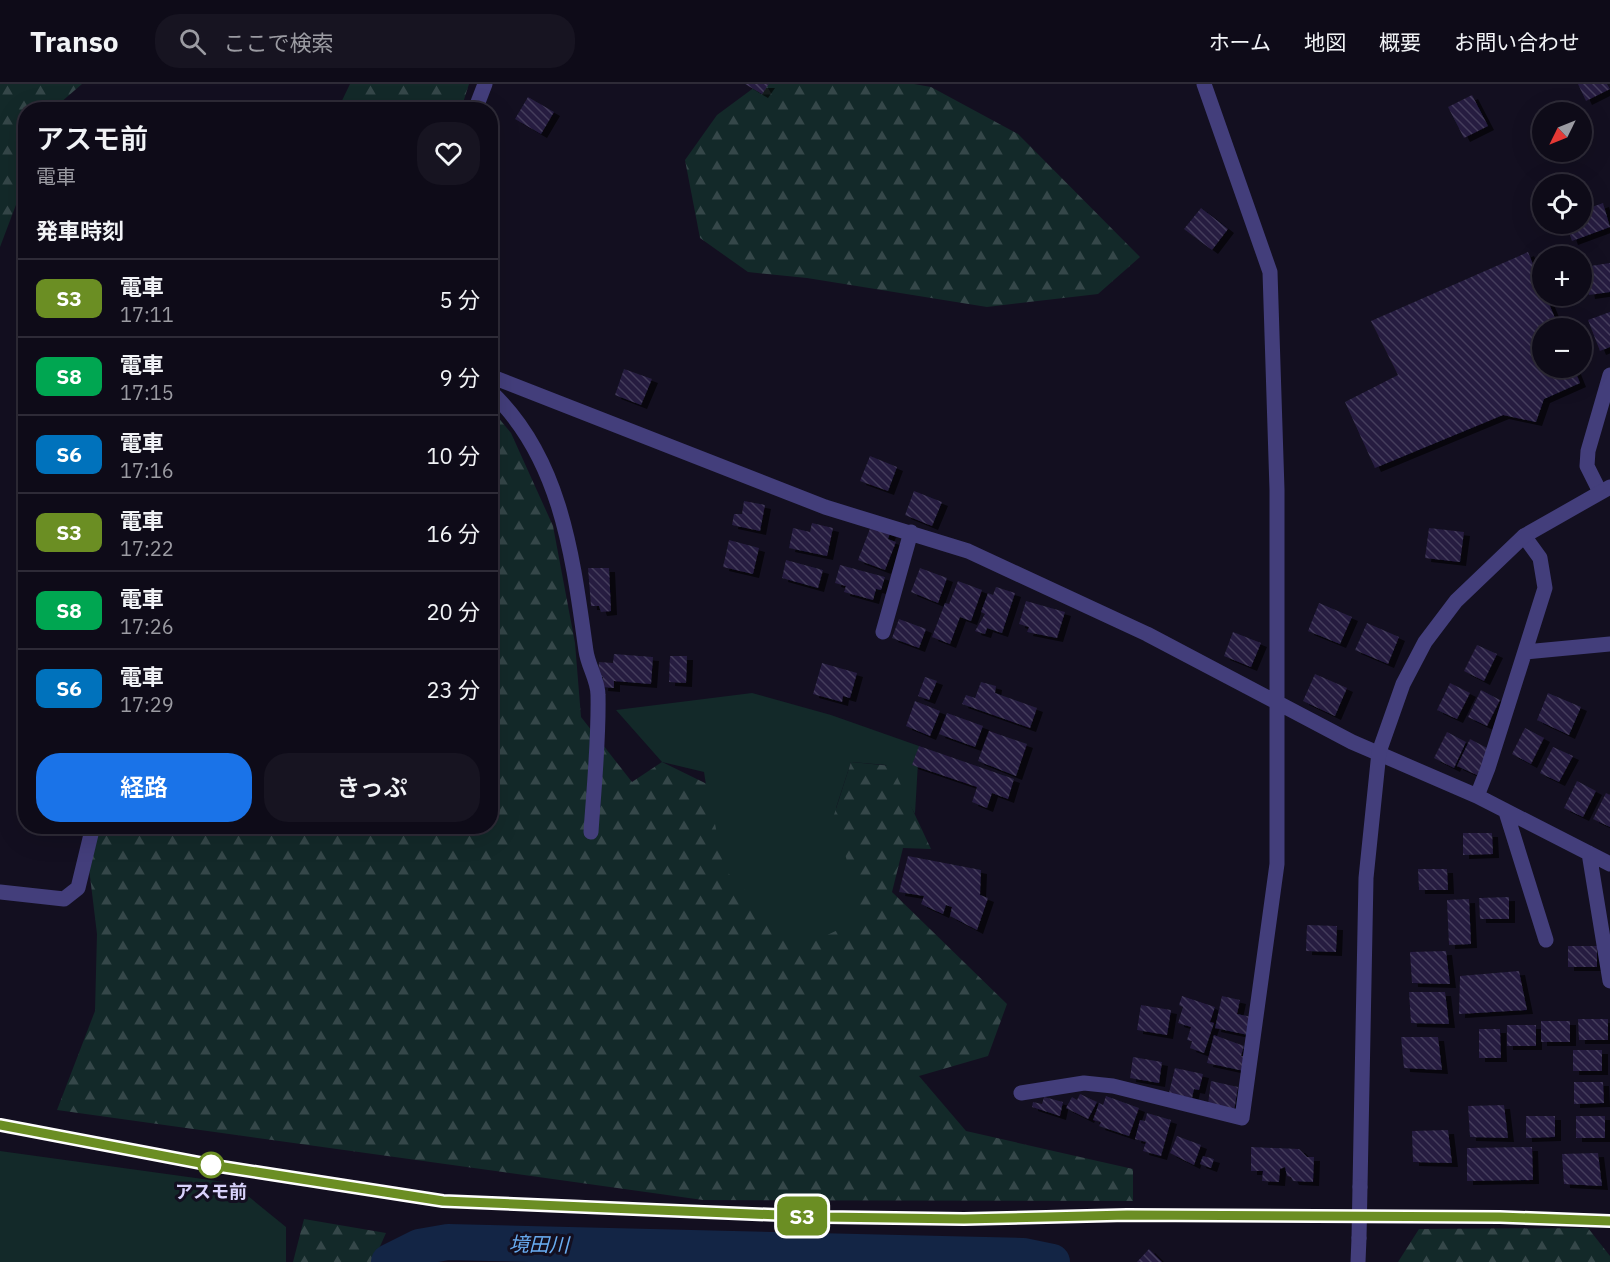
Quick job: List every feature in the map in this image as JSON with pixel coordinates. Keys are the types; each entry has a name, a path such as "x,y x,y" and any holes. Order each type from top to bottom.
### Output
{"street":[{"path":"478,102 485,84"},
{"path":"1021,1092 1084,1083 1113,1086 1242,1118 1277,864 1277,490 1270,272 1204,84"},
{"path":"1358,1262 1366,878 1379,752 1403,684 1425,642 1455,601 1524,536 1605,489 1587,466 1588,450 1610,375"},
{"path":"498,379 825,507 968,551 1092,608 1278,701 1353,742 1379,752 1441,783 1477,796 1610,864"},
{"path":"498,398 511,410 542,461 563,519 586,655 598,692 591,832"},
{"path":"883,633 911,532"},
{"path":"1477,796 1545,588 1540,558 1524,536"},
{"path":"1525,652 1610,644"},
{"path":"1506,812 1546,940"},
{"path":"0,892 64,899 78,888 91,834"},
{"path":"1589,853 1610,981"}],"green space":[{"path":"0,84 82,84 61,102 18,102 18,199 0,247"},
{"path":"350,84 469,84 463,102 341,102"},
{"path":"759,84 914,84 931,87 1018,134 1140,257 1098,294 987,307 807,278 748,272 700,238 685,160 717,115"},
{"path":"498,417 511,433 553,526 575,643 581,717 632,782 662,762 707,784 724,869 802,947 863,918 834,815 851,762 892,766 931,849 903,848 892,892 1007,1004 988,1056 919,1076 966,1131 1133,1169 1133,1201 703,1200 57,1110 95,1011 97,934 85,834 498,834"},
{"path":"752,693 831,715 919,746 915,814 886,765 851,762 836,808 867,925 802,948 718,865 704,772 662,762 616,710"},
{"path":"0,1151 232,1183 286,1227 286,1262 0,1262"},
{"path":"304,1219 386,1233 373,1262 293,1262"},
{"path":"1588,1228 1610,1256 1610,1262 1398,1262 1419,1229"}],"building":[{"path":"745,84 769,84 762,94"},
{"path":"1578,84 1607,84 1610,89 1586,101"},
{"path":"1472,95 1488,126 1464,138 1448,107"},
{"path":"528,97 554,112 541,134 515,119"},
{"path":"1603,203 1610,227 1592,234 1592,207"},
{"path":"1201,208 1228,229 1212,250 1184,229"},
{"path":"1570,234 1591,234 1572,241"},
{"path":"1528,252 1532,262 1532,306 1550,306 1555,318 1532,318 1532,378 1578,378 1580,383 1544,399 1536,422 1503,415 1375,468 1345,402 1398,375 1371,321"},
{"path":"1610,263 1610,292 1592,295 1592,266"},
{"path":"1610,312 1610,347 1600,351 1592,330 1592,319"},
{"path":"624,369 652,379 641,405 615,395"},
{"path":"870,456 897,467 888,491 860,481"},
{"path":"914,491 942,502 932,526 905,515"},
{"path":"744,501 765,505 760,531 732,525 734,514 742,514"},
{"path":"812,523 833,528 827,556 789,548 793,528 810,532"},
{"path":"871,526 890,533 888,539 896,542 885,570 858,560"},
{"path":"1429,528 1464,532 1460,562 1425,558"},
{"path":"729,540 759,548 753,574 723,567"},
{"path":"786,560 823,570 818,588 782,578"},
{"path":"840,565 885,577 881,590 876,589 873,600 844,592 846,586 835,583"},
{"path":"588,568 609,568 611,611 601,612 599,606 591,606"},
{"path":"920,568 947,578 938,603 911,592"},
{"path":"958,581 982,590 971,621 960,617 950,644 932,637 945,603 949,604"},
{"path":"996,587 1015,593 1002,633 987,628 985,634 975,631 985,614 981,612 988,593 993,595"},
{"path":"1026,601 1065,612 1057,638 1027,632 1029,627 1019,624"},
{"path":"1319,603 1352,617 1340,644 1308,631"},
{"path":"899,619 926,629 919,648 892,638"},
{"path":"1367,623 1399,637 1388,664 1355,650"},
{"path":"1233,632 1261,643 1251,667 1224,656"},
{"path":"1477,645 1497,654 1484,681 1464,671"},
{"path":"614,654 653,657 651,684 614,681 614,688 602,687 603,677 598,677 599,662 613,663"},
{"path":"670,656 687,656 686,683 669,682"},
{"path":"822,663 857,673 850,698 843,696 842,702 813,694"},
{"path":"1315,674 1347,688 1335,716 1303,701"},
{"path":"925,677 937,681 929,700 918,696"},
{"path":"981,682 996,686 995,693 1037,708 1030,728 962,704 966,695 975,698"},
{"path":"1450,683 1470,693 1457,719 1437,710"},
{"path":"1481,690 1500,700 1487,726 1468,717"},
{"path":"1548,693 1581,707 1569,735 1537,720"},
{"path":"915,701 940,711 930,736 906,726"},
{"path":"947,713 983,726 975,747 939,734"},
{"path":"1525,728 1544,738 1531,764 1512,754"},
{"path":"989,731 1027,744 1016,776 978,761"},
{"path":"1447,732 1466,742 1454,768 1434,758"},
{"path":"1470,739 1489,749 1477,775 1457,766"},
{"path":"919,746 1014,779 1008,799 992,793 987,808 972,802 977,787 912,765"},
{"path":"1553,747 1573,756 1559,782 1540,773"},
{"path":"1577,781 1596,791 1583,817 1564,808"},
{"path":"1606,793 1610,795 1610,827 1593,819"},
{"path":"1463,833 1492,833 1493,854 1463,855"},
{"path":"908,856 981,870 980,895 988,898 977,930 950,916 952,907 946,905 943,914 921,904 924,896 899,892"},
{"path":"1418,869 1447,869 1448,890 1419,890"},
{"path":"1509,897 1509,919 1480,919 1479,898"},
{"path":"1469,899 1471,944 1449,945 1447,900"},
{"path":"1307,925 1337,926 1336,952 1306,951"},
{"path":"1568,946 1597,946 1597,967 1568,967"},
{"path":"1446,951 1450,984 1412,983 1410,952"},
{"path":"1519,971 1527,1010 1459,1014 1460,976"},
{"path":"1409,992 1445,992 1449,1024 1411,1023"},
{"path":"1182,996 1215,1007 1210,1022 1214,1023 1204,1053 1190,1048 1192,1041 1187,1040 1191,1027 1178,1023 1183,1007 1179,1005"},
{"path":"1222,996 1240,1000 1237,1014 1252,1017 1248,1035 1215,1028"},
{"path":"1141,1005 1171,1010 1167,1035 1137,1030"},
{"path":"1578,1019 1608,1019 1608,1040 1579,1040"},
{"path":"1541,1021 1570,1021 1570,1042 1541,1042"},
{"path":"1507,1025 1536,1025 1536,1046 1507,1046"},
{"path":"1479,1029 1500,1029 1501,1058 1479,1058"},
{"path":"1214,1035 1244,1046 1241,1056 1247,1057 1244,1071 1207,1063"},
{"path":"1401,1037 1438,1037 1442,1070 1404,1068"},
{"path":"1573,1050 1602,1050 1602,1071 1573,1071"},
{"path":"1133,1057 1162,1062 1159,1083 1130,1078"},
{"path":"1175,1068 1203,1074 1199,1090 1194,1089 1192,1098 1169,1093"},
{"path":"1211,1081 1238,1087 1234,1111 1208,1104"},
{"path":"1574,1082 1603,1082 1604,1103 1574,1104"},
{"path":"1080,1094 1097,1102 1088,1119 1066,1108 1072,1097 1077,1100"},
{"path":"1106,1096 1139,1108 1129,1136 1099,1126 1101,1122 1093,1120 1099,1103 1103,1105"},
{"path":"1044,1097 1063,1102 1060,1116 1032,1107 1033,1102 1042,1104"},
{"path":"1504,1105 1508,1138 1470,1137 1468,1106"},
{"path":"1147,1113 1171,1120 1161,1156 1143,1151 1146,1142 1135,1139 1140,1120 1145,1121"},
{"path":"1526,1116 1555,1116 1555,1137 1526,1138"},
{"path":"1576,1116 1605,1116 1605,1138 1576,1138"},
{"path":"1448,1130 1452,1163 1413,1162 1412,1131"},
{"path":"1177,1136 1201,1145 1194,1165 1170,1153"},
{"path":"1251,1147 1299,1149 1307,1157 1314,1157 1313,1182 1293,1181 1287,1176 1285,1167 1280,1169 1279,1182 1262,1181 1263,1171 1251,1171"},
{"path":"1532,1147 1533,1180 1467,1181 1467,1148"},
{"path":"1598,1153 1602,1186 1564,1184 1562,1154"},
{"path":"1203,1156 1214,1159 1211,1168 1200,1164"},
{"path":"1149,1249 1162,1262 1137,1262"}],"waterway":[{"name":"境田川","path":"389,1262 419,1247 448,1242 1023,1256 1052,1262"}],"railway":[{"path":"0,1125 211,1165 443,1201 825,1217 964,1219 1103,1215 1500,1217 1610,1220"}],"train":[{"name":"S3","path":"0,1125 211,1165 399,1196 540,1207 825,1217 964,1219 1127,1215 1500,1217 1610,1221"}],"place":[{"name":"アスモ前","path":"211,1165"}]}
